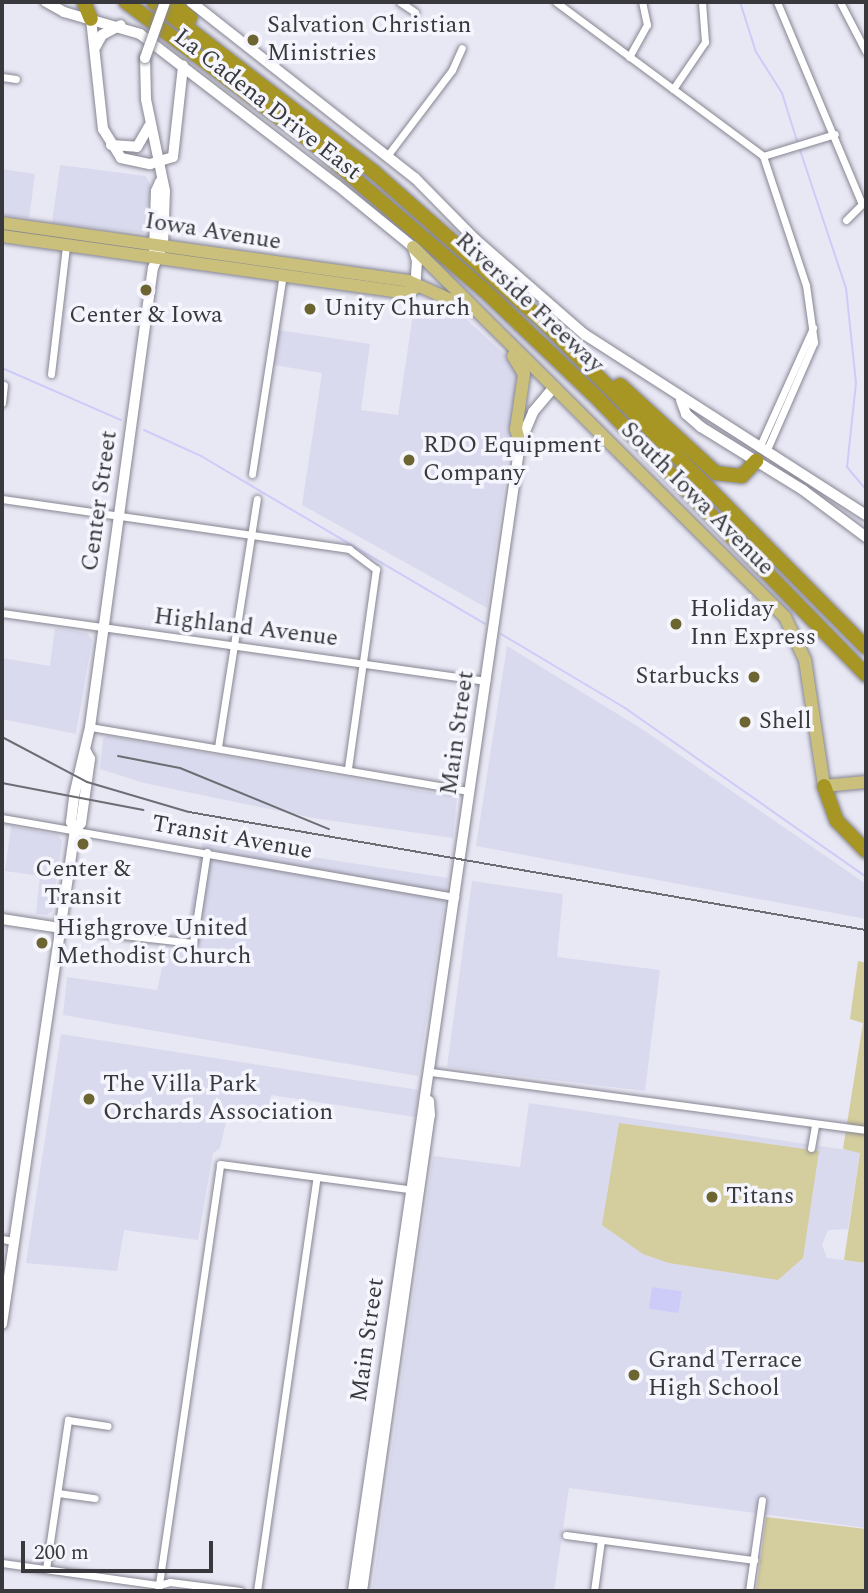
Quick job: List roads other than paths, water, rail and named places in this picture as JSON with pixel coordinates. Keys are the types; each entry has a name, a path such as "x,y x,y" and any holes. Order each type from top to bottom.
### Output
{"highway":[{"path":"84,2 91,19"},
{"name":"Riverside Freeway","path":"127,2 313,143 483,289 593,394 864,675"},
{"name":"Riverside Freeway","path":"153,2 225,54 375,173 546,324 866,647"},
{"path":"171,2 204,29 225,54"},
{"path":"546,324 564,335 716,473 741,475 761,453"},
{"path":"824,786 866,841"},
{"path":"824,786 837,821 866,850"}],"main road":[{"name":"La Cadena Drive East","path":"46,2 91,19 121,25 183,66 413,247"},
{"name":"Center Street","path":"2,1324 75,830 81,823 90,759 86,751 156,258 160,182 150,119 145,58 165,2"},
{"path":"191,2 270,68 387,156 542,299 681,400 686,414 701,427 761,453 866,516"},
{"path":"91,19 103,129 111,145 131,162 159,164 176,152 183,66"},
{"path":"96,46 107,30 121,25"},
{"path":"111,145 138,147 146,139 150,119"},
{"name":"Iowa Avenue","path":"2,223 157,244 284,269"},
{"name":"Iowa Avenue","path":"2,236 156,258 408,281 415,288 454,300 485,318"},
{"path":"413,247 418,261 415,288"},
{"path":"413,247 496,330 523,368 516,429 520,443"},
{"name":"South Iowa Avenue","path":"496,330 785,617 805,660 824,786"},
{"name":"Main Street","path":"362,1591 455,897 520,443 533,412 554,387"},
{"path":"761,453 866,537"},
{"path":"824,786 866,782"},
{"path":"2,919 61,928"},
{"name":"Main Street","path":"353,1591 415,1190"}],"street":[{"path":"400,2 415,12"},
{"path":"556,2 763,156 806,285 814,342 761,453"},
{"path":"629,57 647,25 642,2"},
{"path":"673,89 705,42 702,2"},
{"path":"777,2 864,202 846,220"},
{"path":"840,2 866,52"},
{"path":"387,156 452,70 462,48"},
{"path":"2,77 16,79"},
{"path":"763,156 835,134"},
{"path":"51,374 66,246"},
{"path":"252,474 284,269"},
{"path":"2,403 4,385"},
{"path":"2,499 119,518 349,549 376,569 348,769"},
{"path":"218,747 257,499"},
{"name":"Highland Avenue","path":"2,613 486,681"},
{"path":"90,727 470,791"},
{"name":"Transit Avenue","path":"2,817 455,897"},
{"path":"61,928 193,943 207,852"},
{"path":"431,1072 866,1130"},
{"path":"811,1148 814,1125"},
{"path":"159,1588 220,1164 415,1190"},
{"path":"257,1591 317,1177"},
{"path":"2,1240 14,1241"},
{"path":"46,1569 68,1420 108,1426"},
{"path":"58,1493 95,1498"},
{"path":"749,1591 762,1500"},
{"path":"566,1535 754,1560"},
{"path":"594,1591 601,1540"},
{"path":"2,1563 159,1588 170,1582 240,1591"}],"water":[{"path":"652,1287 682,1291 679,1313 649,1309"}],"waterway":[{"path":"740,2 756,52 782,93 797,141"},
{"path":"799,147 846,288 856,383 847,467 866,490"},
{"path":"2,368 121,420"},
{"path":"144,430 201,456 485,624"},
{"path":"501,634 625,708 866,877"}],"railway":[{"path":"2,737 87,782 189,812 866,930"},
{"path":"118,756 180,768 329,829"},
{"path":"2,783 143,810"}],"place":[{"name":"Salvation Christian Ministries","path":"253,40"},
{"name":"Center & Iowa","path":"146,290"},
{"name":"Unity Church","path":"310,309"},
{"name":"RDO Equipment Company","path":"409,460"},
{"name":"Holiday Inn Express","path":"676,624"},
{"name":"Starbucks","path":"754,677"},
{"name":"Shell","path":"745,722"},
{"name":"Center & Transit","path":"83,844"},
{"name":"Highgrove United Methodist Church","path":"42,943"},
{"name":"The Villa Park Orchards Association","path":"89,1099"},
{"name":"Titans","path":"712,1197"},
{"name":"Grand Terrace High School","path":"634,1375"}]}
